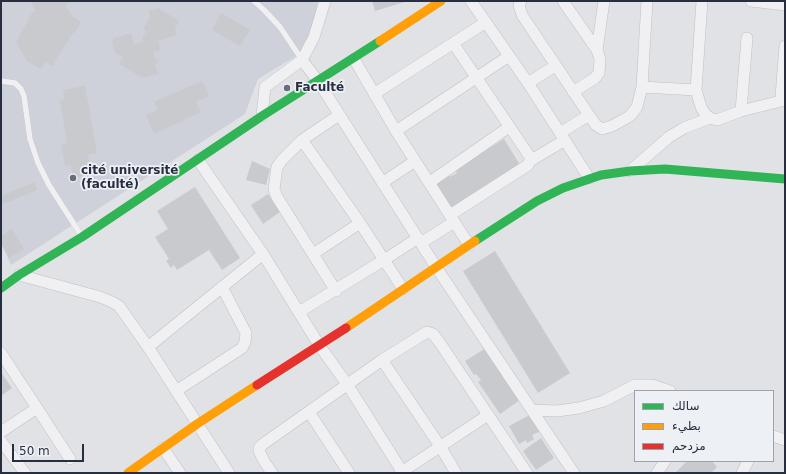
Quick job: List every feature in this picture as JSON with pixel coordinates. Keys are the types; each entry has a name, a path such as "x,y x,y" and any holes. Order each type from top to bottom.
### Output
{"street":[{"path":"262,116 265,87 302,60 314,37 325,1"},
{"path":"1,288 18,275 82,237 262,116 354,59 441,1"},
{"path":"471,1 528,83 589,178"},
{"path":"521,1 519,5 522,15 589,115 598,127 602,129 612,126 630,116 637,107 642,87 647,1"},
{"path":"563,1 597,50 600,59 599,73 595,78 573,92"},
{"path":"597,50 604,1"},
{"path":"702,1 696,90 701,108 704,114 710,118 717,120 784,100 781,97 785,46"},
{"path":"751,1 785,6"},
{"path":"374,94 486,22"},
{"path":"741,112 747,38"},
{"path":"453,43 530,157 530,161"},
{"path":"396,131 509,56"},
{"path":"354,59 396,131 469,245"},
{"path":"302,60 318,81 436,267 574,473"},
{"path":"528,83 555,66"},
{"path":"642,87 696,90"},
{"path":"336,291 277,197 274,189 277,167 282,160 302,140 339,115"},
{"path":"299,312 336,291 384,260 420,240 528,165 530,161 563,137 589,115"},
{"path":"630,171 669,137 684,128 710,118"},
{"path":"430,182 509,127"},
{"path":"302,140 360,223 403,289"},
{"path":"198,160 263,254 319,345 347,384 401,473 488,415"},
{"path":"382,183 415,161"},
{"path":"128,473 197,424 469,245 538,201 563,188 589,178 630,171 665,169 785,180"},
{"path":"313,254 360,223"},
{"path":"148,347 263,254"},
{"path":"18,275 110,301 119,306 148,347 229,473"},
{"path":"176,391 242,348 245,342 246,333 222,287"},
{"path":"272,473 260,455 259,448 267,440 382,360 427,332 440,343 527,473"},
{"path":"1,353 70,459"},
{"path":"382,360 440,446 456,473"},
{"path":"532,410 557,411 579,408 604,400 636,385 652,384 667,390"},
{"path":"1,432 36,408"},
{"path":"309,412 349,473"},
{"path":"774,436 785,440"},
{"path":"1,441 25,473"},
{"path":"163,448 180,473"},
{"path":"657,473 664,462"},
{"path":"742,473 748,462"}],"lane":[{"path":"254,1 280,27 302,60"},
{"path":"1,81 14,83 21,89 24,96 30,139 38,163 49,185 82,237"}],"shaded area":[{"name":"cité université (faculté)","path":"1,1 318,1 308,49 258,79 245,114 11,265 1,242"}],"building":[{"path":"30,1 72,1 65,5 73,17 81,22 52,66 45,62 41,69 27,61 16,42 32,13 36,11"},
{"path":"372,1 408,1 375,11"},
{"path":"158,8 179,21 175,29 177,35 158,41 161,50 153,52 155,60 159,59 155,65 158,74 143,78 119,64 123,57 115,53 112,42 114,38 131,33 134,44 143,41 142,38 146,32 144,27 150,17 149,11"},
{"path":"221,13 250,30 240,46 212,30"},
{"path":"202,81 209,96 196,102 201,112 154,134 146,115 158,110 154,102"},
{"path":"85,86 97,153 88,155 91,175 73,178 71,165 65,166 61,145 67,144 60,100 65,99 63,90"},
{"path":"504,139 520,165 451,209 434,182 448,173 450,177 457,173 455,170"},
{"path":"252,161 270,169 266,185 246,180"},
{"path":"34,182 37,190 1,205 1,196"},
{"path":"195,187 240,258 222,270 209,250 177,270 174,265 171,268 166,261 169,259 155,237 168,229 157,211"},
{"path":"268,194 280,212 263,224 251,205"},
{"path":"12,229 24,249 9,258 1,244 1,236"},
{"path":"495,251 570,373 538,393 463,271"},
{"path":"486,348 520,400 500,414 478,382 481,380 476,374 474,375 465,361"},
{"path":"1,372 12,388 1,396"},
{"path":"530,415 539,432 532,435 534,439 527,443 526,440 519,444 509,426"},
{"path":"541,438 554,458 536,470 523,451"},
{"path":"686,462 713,462 717,467 711,473 675,473"}],"traffic: fast":[{"path":"1,288 19,275 82,237 262,116 380,41"},
{"path":"475,241 537,201 563,188 601,175 630,171 665,169 785,179"}],"traffic: slow":[{"path":"380,41 441,1"},
{"path":"346,328 475,241"},
{"path":"128,473 197,424 257,385"}],"traffic: jam":[{"path":"257,385 346,328"}],"place":[{"name":"Faculté","path":"287,88"},
{"name":"cité université (faculté)","path":"73,178"}]}
